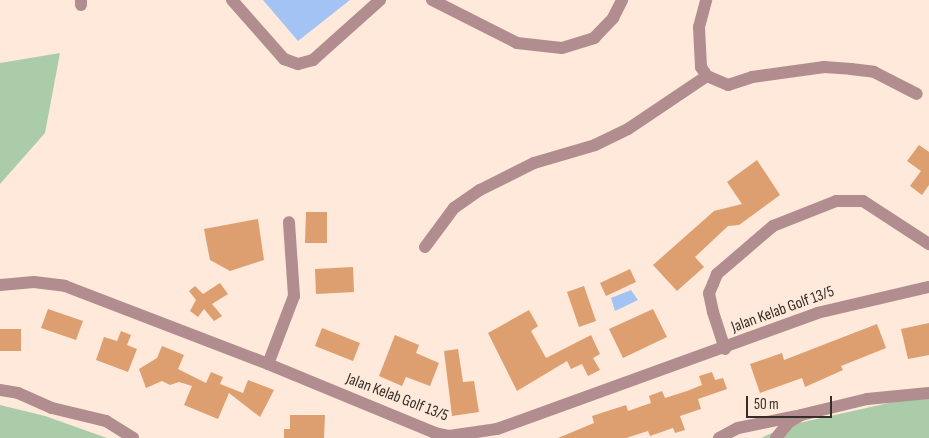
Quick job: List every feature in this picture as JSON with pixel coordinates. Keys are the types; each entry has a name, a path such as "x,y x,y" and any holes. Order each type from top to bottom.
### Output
{"street":[{"path":"232,0 284,59 298,64 313,60 380,0"},
{"path":"432,0 517,43 562,48 594,38 613,18 623,0"},
{"path":"706,0 699,27 701,67 708,76 728,85 752,77 824,67 874,72 917,94"},
{"path":"425,246 454,208 480,190 534,162 595,145 628,129 708,76"},
{"path":"725,349 709,293 717,274 773,226 836,201 863,201 929,244"},
{"path":"268,364 294,296 289,222"},
{"name":"Jalan Kelab Golf 13/5","path":"0,284 34,282 65,286 268,364 435,433 462,436 497,429 725,349 817,313 929,287"},
{"path":"0,390 18,393 52,408 106,421 133,438"},
{"path":"719,438 738,428 867,399 929,393"},
{"path":"776,438 789,422 801,415"}],"green space":[{"path":"60,53 45,133 0,184 0,63"},
{"path":"929,394 929,438 761,438 790,425"},
{"path":"0,405 45,416 107,438 0,438"}],"water":[{"path":"263,0 350,0 298,41"},
{"path":"631,290 638,300 615,311 611,298"}],"building":[{"path":"919,145 929,152 929,185 922,195 910,186 921,171 907,161"},
{"path":"757,160 780,195 739,225 728,226 695,257 704,267 677,291 653,265 714,211 742,204 727,182"},
{"path":"306,212 327,212 327,243 305,243"},
{"path":"258,219 264,260 230,271 210,260 204,229"},
{"path":"353,267 354,292 316,294 315,269"},
{"path":"630,269 636,282 606,296 600,283"},
{"path":"220,283 228,294 212,304 222,316 214,321 204,309 198,317 190,311 196,300 189,291 195,286 203,294"},
{"path":"584,286 596,321 579,327 567,292"},
{"path":"48,309 83,321 76,340 41,328"},
{"path":"653,309 667,337 623,358 609,329"},
{"path":"529,310 538,326 531,331 546,358 591,335 600,354 593,358 600,370 588,376 582,364 571,369 567,361 517,391 488,333"},
{"path":"929,323 929,355 908,359 901,329"},
{"path":"877,324 886,348 841,366 843,370 805,387 802,378 760,393 750,364 782,353 784,360"},
{"path":"322,328 360,343 353,361 315,346"},
{"path":"0,329 21,329 21,351 0,351"},
{"path":"121,331 131,335 127,345 137,349 128,372 96,360 104,337 117,341"},
{"path":"395,335 419,345 416,353 439,363 430,386 406,377 402,386 379,376"},
{"path":"162,346 184,355 178,369 206,383 211,372 223,377 220,384 243,393 248,380 274,390 260,417 229,393 218,419 184,405 192,386 179,382 170,385 162,381 146,388 139,369 157,358"},
{"path":"458,349 463,382 474,381 479,412 452,416 444,351"},
{"path":"712,372 715,380 723,378 727,389 698,399 701,409 680,416 685,430 675,433 673,428 650,436 648,431 626,438 558,438 594,423 592,416 626,405 628,411 651,403 649,396 662,391 665,398 702,385 699,376"},
{"path":"290,415 325,415 324,438 284,438 284,429 290,429"}]}
